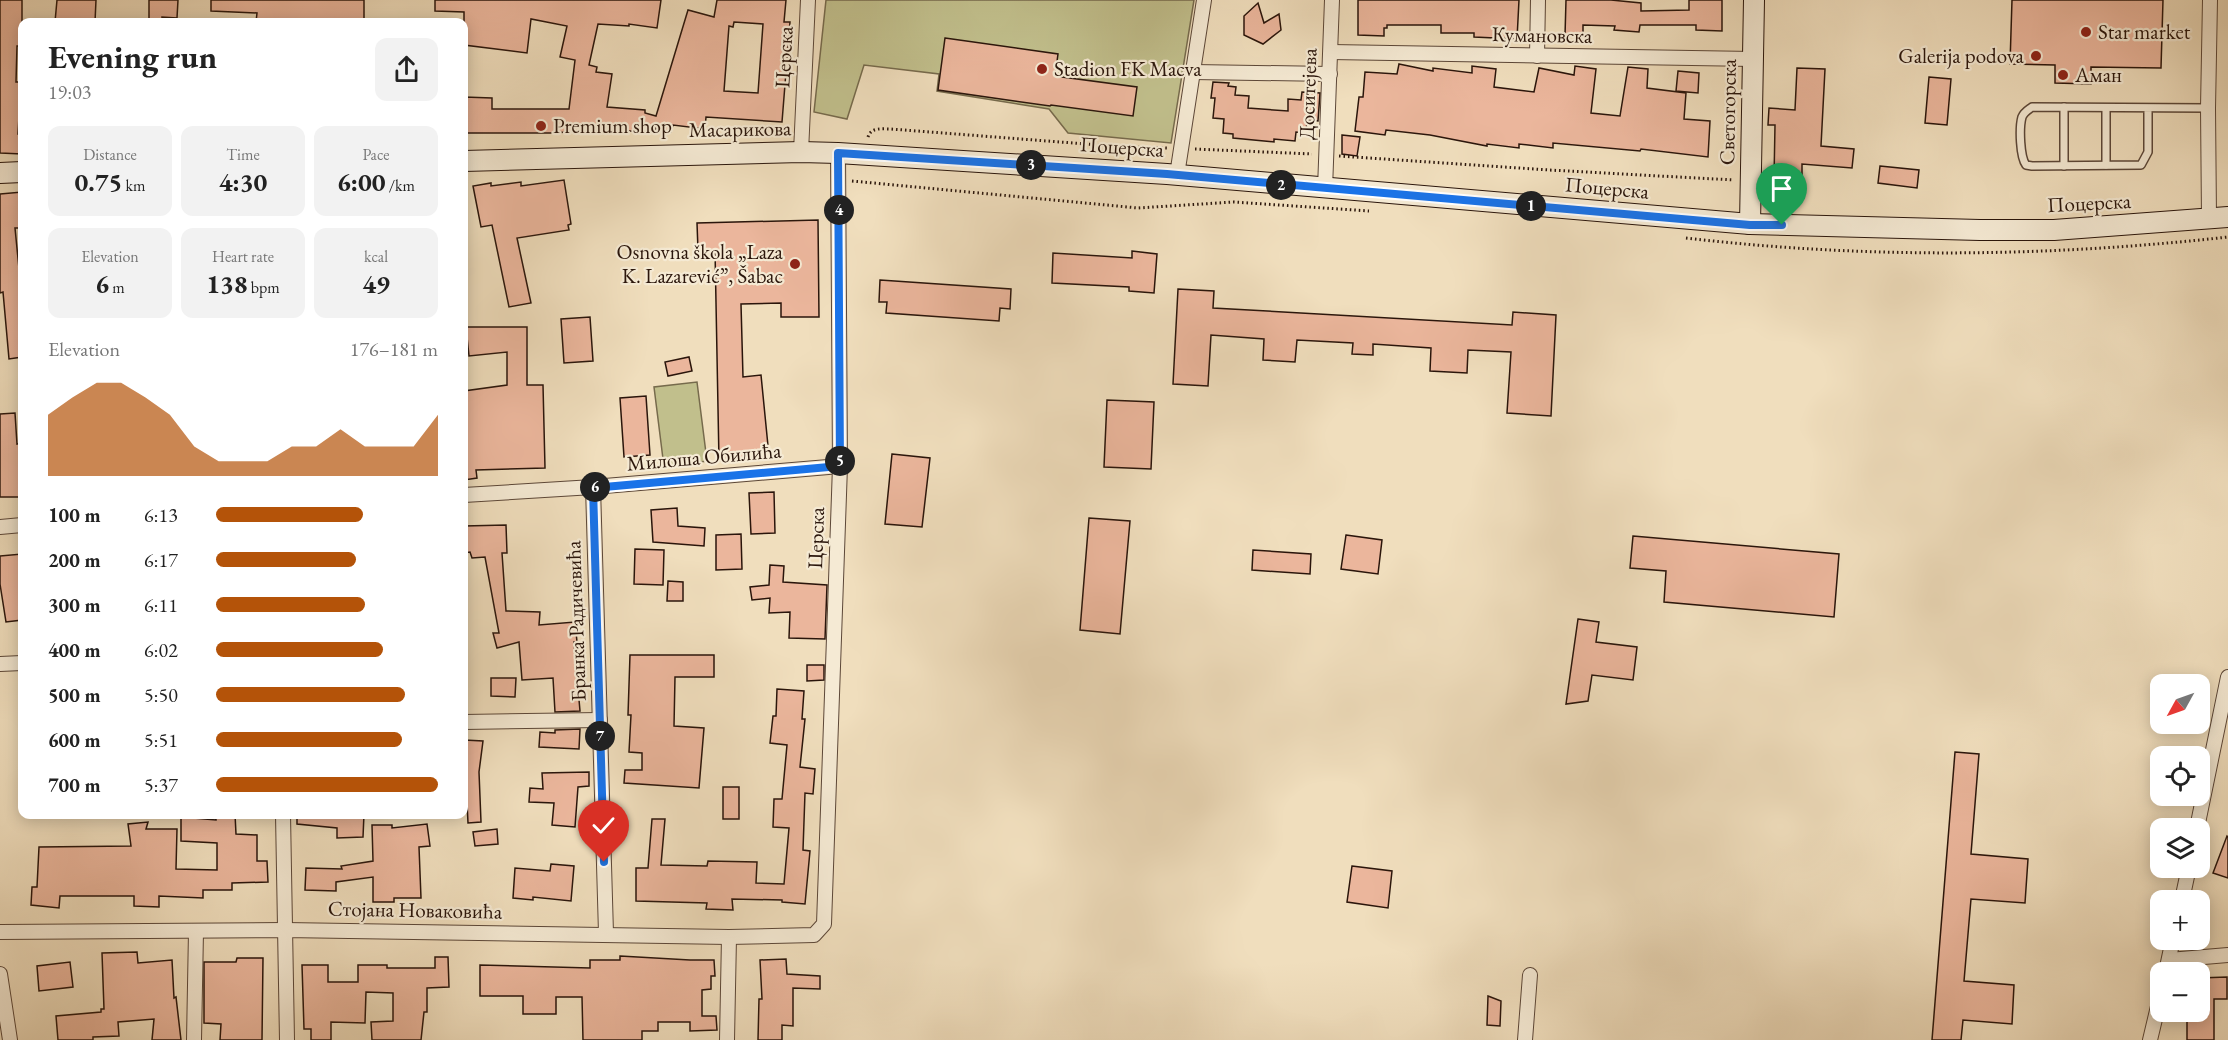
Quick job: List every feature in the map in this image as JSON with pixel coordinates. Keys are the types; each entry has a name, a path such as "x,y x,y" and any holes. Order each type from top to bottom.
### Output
{"main road":[{"name":"Светогорска","path":"1750,225 1754,0"},
{"name":"Масарикова","path":"468,160 838,153"},
{"name":"Поцерска","path":"838,153 1177,175 1750,225 2054,230 2218,217"},
{"path":"0,173 18,172"}],"street":[{"name":"Церска","path":"801,152 808,0"},
{"path":"1177,175 1204,0"},
{"name":"Доситејева","path":"1325,189 1332,0"},
{"path":"1537,56 1538,0"},
{"path":"2210,0 2208,108 2218,217"},
{"name":"Кумановска","path":"1331,52 1753,59"},
{"path":"1193,72 1330,74"},
{"name":"Церска","path":"824,924 840,466 838,153"},
{"name":"Милоша Обилића","path":"468,495 593,488 840,466"},
{"name":"Бранка Радичевића","path":"593,488 606,933"},
{"path":"0,527 18,525"},
{"path":"0,664 18,663"},
{"path":"2200,818 2224,722 2228,677"},
{"path":"468,722 600,720"},
{"path":"283,819 287,1040"},
{"name":"Стојана Новаковића","path":"0,932 285,930 606,933 729,937 814,935 824,924"},
{"path":"194,1040 196,931"},
{"path":"727,1040 729,937"},
{"path":"2190,962 2228,955"},
{"path":"0,974 10,1040"},
{"path":"1526,1040 1530,975"},
{"path":"2150,1040 2154,1022"}],"lane":[{"path":"2148,108 2148,152 2141,165 2032,166 2026,165 2021,159 2022,118 2032,107 2208,108"},
{"path":"2064,107 2064,166"},
{"path":"2106,108 2106,165"}],"path":[{"path":"866,155 869,133 874,129 883,129 1032,138 1115,147 1327,155 1751,181"}],"shaded area":[{"name":"Stadion FK Macva","path":"826,0 1194,0 1171,143 1068,133 1049,109 937,91 939,74 864,65 847,119 814,112"},
{"path":"697,382 707,461 664,467 654,387"}],"building":[{"path":"0,0 22,0 22,18 18,18 16,82 18,82 18,154 0,153"},
{"path":"57,0 96,0 95,18 55,18"},
{"path":"149,0 178,0 177,18 149,18"},
{"path":"211,0 364,0 364,18 256,18 257,13 211,11"},
{"path":"435,0 661,0 657,28 629,24 629,26 598,24 589,65 597,67 596,72 612,74 607,107 645,110 645,113 656,116 688,10 714,17 717,0 786,0 784,22 790,22 782,122 706,117 705,129 673,125 671,132 656,128 655,133 587,129 586,131 551,133 468,133 468,97 492,98 492,109 569,109 575,60 560,57 567,26 531,19 527,53 468,46 468,18 464,18 464,12 435,11","holes":["734,22 763,24 758,93 724,91 729,26 733,27"]},
{"path":"1358,0 1519,0 1517,39 1474,37 1474,33 1441,33 1441,25 1387,25 1387,28 1384,28 1384,36 1358,35"},
{"path":"1566,0 1641,3 1641,11 1689,10 1689,0 1722,0 1722,31 1696,30 1696,25 1640,25 1639,32 1614,30 1615,26 1583,25 1583,36 1565,36"},
{"name":"Star market","path":"2012,0 2163,0 2161,68 2091,67 2091,84 2055,83 2055,65 2010,64"},
{"path":"1258,3 1264,23 1279,14 1281,30 1263,44 1244,35 1244,16"},
{"path":"945,38 1058,54 1055,76 1137,87 1133,116 938,90"},
{"path":"1399,64 1433,71 1433,68 1472,73 1472,66 1496,69 1494,87 1534,92 1539,68 1574,75 1575,66 1596,69 1591,113 1620,116 1628,67 1648,69 1647,88 1686,93 1684,119 1710,121 1708,157 1641,149 1640,151 1553,143 1553,148 1519,144 1519,148 1487,144 1487,146 1430,135 1386,130 1385,135 1355,131 1359,97 1363,97 1365,72 1397,74"},
{"path":"1797,68 1825,69 1821,146 1854,149 1852,168 1802,164 1802,180 1774,179 1775,125 1768,125 1769,108 1795,110"},
{"path":"1678,71 1699,73 1698,93 1676,91"},
{"path":"1929,77 1951,79 1947,125 1925,123"},
{"path":"1213,82 1229,83 1228,86 1236,87 1235,95 1249,96 1248,108 1288,111 1288,99 1301,100 1302,92 1320,93 1318,121 1307,120 1306,133 1296,132 1295,141 1274,139 1274,142 1233,138 1233,134 1223,133 1224,119 1213,118 1215,98 1211,98"},
{"path":"1342,135 1360,137 1357,156 1342,154"},
{"path":"1880,166 1919,170 1917,188 1878,183"},
{"path":"564,180 571,224 568,225 569,230 517,238 531,303 509,307 492,225 481,227 473,186 521,182 521,186"},
{"path":"18,192 18,228 15,228 18,258 18,358 9,359 3,292 0,293 0,194"},
{"path":"818,220 819,317 781,317 781,303 741,304 743,377 761,375 769,456 719,461 715,250 698,250 697,223"},
{"path":"1132,251 1157,254 1154,293 1129,291 1129,287 1052,283 1053,253 1132,258"},
{"path":"880,280 1011,289 1010,309 1000,308 999,321 886,313 887,302 879,302"},
{"path":"1178,289 1214,291 1213,308 1512,325 1513,312 1556,315 1551,416 1507,413 1511,352 1468,350 1467,373 1430,371 1431,348 1373,344 1373,355 1352,354 1353,343 1297,340 1295,362 1263,360 1264,339 1211,335 1208,386 1173,384"},
{"path":"590,317 593,361 564,363 561,319"},
{"path":"468,327 527,327 527,385 543,385 545,468 476,470 477,478 468,479 468,390 507,385 507,352 469,356"},
{"path":"689,357 692,371 668,376 665,362"},
{"path":"646,396 650,455 624,457 620,398"},
{"path":"1107,400 1154,402 1151,469 1104,467"},
{"path":"15,413 18,444 18,497 0,497 0,414"},
{"path":"892,454 930,458 922,527 885,524"},
{"path":"774,492 775,533 751,534 749,493"},
{"path":"677,508 678,526 705,528 704,546 653,542 651,510"},
{"path":"1089,518 1130,521 1120,634 1080,630"},
{"path":"506,525 507,553 502,553 506,611 540,612 539,625 575,622 577,642 574,642 580,711 555,712 553,678 522,680 519,642 497,648 493,633 499,633 485,557 472,558 470,552 468,552 468,526"},
{"path":"741,534 742,569 716,570 716,535"},
{"path":"1346,535 1382,540 1378,574 1341,569"},
{"path":"1633,536 1839,554 1834,617 1664,602 1666,571 1630,568"},
{"path":"635,549 664,550 663,585 634,584"},
{"path":"1253,550 1311,554 1310,574 1252,570"},
{"path":"18,554 18,620 6,622 0,584 0,556"},
{"path":"770,565 784,566 783,582 827,585 825,639 789,638 790,612 769,613 770,598 752,600 750,587 769,585"},
{"path":"668,581 683,582 683,601 667,601"},
{"path":"1578,619 1599,622 1596,642 1637,647 1633,680 1592,675 1588,701 1566,704"},
{"path":"630,655 714,655 714,677 675,677 674,726 704,728 699,788 624,783 625,770 642,770 642,753 629,752"},
{"path":"807,665 824,665 824,680 807,681"},
{"path":"491,678 516,678 515,697 491,696"},
{"path":"777,689 804,691 802,719 805,719 800,767 815,769 813,794 805,793 803,850 810,851 805,904 782,902 782,900 732,899 733,910 706,909 707,903 636,901 636,868 648,868 652,819 665,819 661,865 707,866 708,861 757,862 756,883 784,884 789,828 773,827 774,799 782,799 787,745 770,743 773,716 776,716"},
{"path":"580,729 579,749 539,747 540,732 555,733 555,730"},
{"path":"468,740 483,741 479,772 481,822 468,823"},
{"path":"1955,752 1979,754 1971,854 2028,859 2025,903 1971,899 1964,981 2014,985 2012,1024 1963,1020 1961,1040 1932,1040"},
{"path":"589,772 589,786 578,787 575,827 552,825 554,803 529,802 530,788 543,789 542,773"},
{"path":"723,787 739,787 739,819 723,819"},
{"path":"181,819 235,819 236,834 257,835 257,861 267,861 268,882 232,883 232,890 203,890 203,898 159,896 159,907 134,906 134,896 60,896 59,908 31,905 32,887 37,887 39,847 131,846 128,824 148,822 146,829 177,829 176,869 217,870 217,843 181,841"},
{"path":"297,819 364,819 363,837 337,838 337,828 297,824"},
{"path":"427,824 430,846 419,847 421,898 394,898 394,902 373,902 373,877 336,882 336,891 305,890 306,868 342,869 341,866 373,861 372,825 392,825 392,828"},
{"path":"497,829 498,844 475,846 473,832"},
{"path":"2228,837 2228,878 2213,873"},
{"path":"551,864 574,866 571,901 533,897 533,900 513,898 515,868 550,871"},
{"path":"1352,866 1392,871 1388,908 1347,902"},
{"path":"137,952 138,963 172,960 174,998 176,997 181,1040 152,1040 154,1019 118,1022 119,1036 93,1037 93,1040 58,1040 56,1016 101,1012 101,1009 104,1009 102,953"},
{"path":"620,956 714,960 715,976 711,976 711,989 702,990 702,1016 716,1016 717,1030 690,1031 690,1022 658,1022 658,1031 642,1031 642,1040 583,1040 582,997 556,997 556,1014 523,1014 523,996 480,996 480,965 590,968 590,960 620,960"},
{"path":"435,957 448,957 449,987 427,988 427,1012 424,1012 421,1040 372,1040 371,1022 393,1021 393,993 366,992 365,1023 331,1022 331,1040 311,1040 311,1029 304,1029 302,965 328,965 328,982 358,982 358,965 387,965 387,968 435,968"},
{"path":"237,958 263,958 262,1040 220,1040 221,1024 204,1023 204,962 236,962"},
{"path":"786,959 787,974 820,976 820,989 793,988 793,1026 782,1025 782,1040 758,1040 759,999 762,999 760,960"},
{"path":"70,962 73,987 39,991 37,966"},
{"path":"2227,977 2227,999 2214,999 2214,1040 2187,1040 2187,1022 2210,1022 2210,978"},
{"path":"1488,996 1501,1001 1500,1026 1487,1025"}],"place":[{"name":"Star market","path":"2086,32"},
{"name":"Galerija podova","path":"2036,56"},
{"name":"Stadion FK Macva","path":"1042,69"},
{"name":"Аман","path":"2063,75"},
{"name":"Premium shop","path":"541,126"},
{"name":"Osnovna škola „Laza K. Lazarević”, Šabac","path":"795,264"}],"route":[{"path":"604,862 593,488 840,466 838,153 1167,174 1750,225 1782,225"}]}
